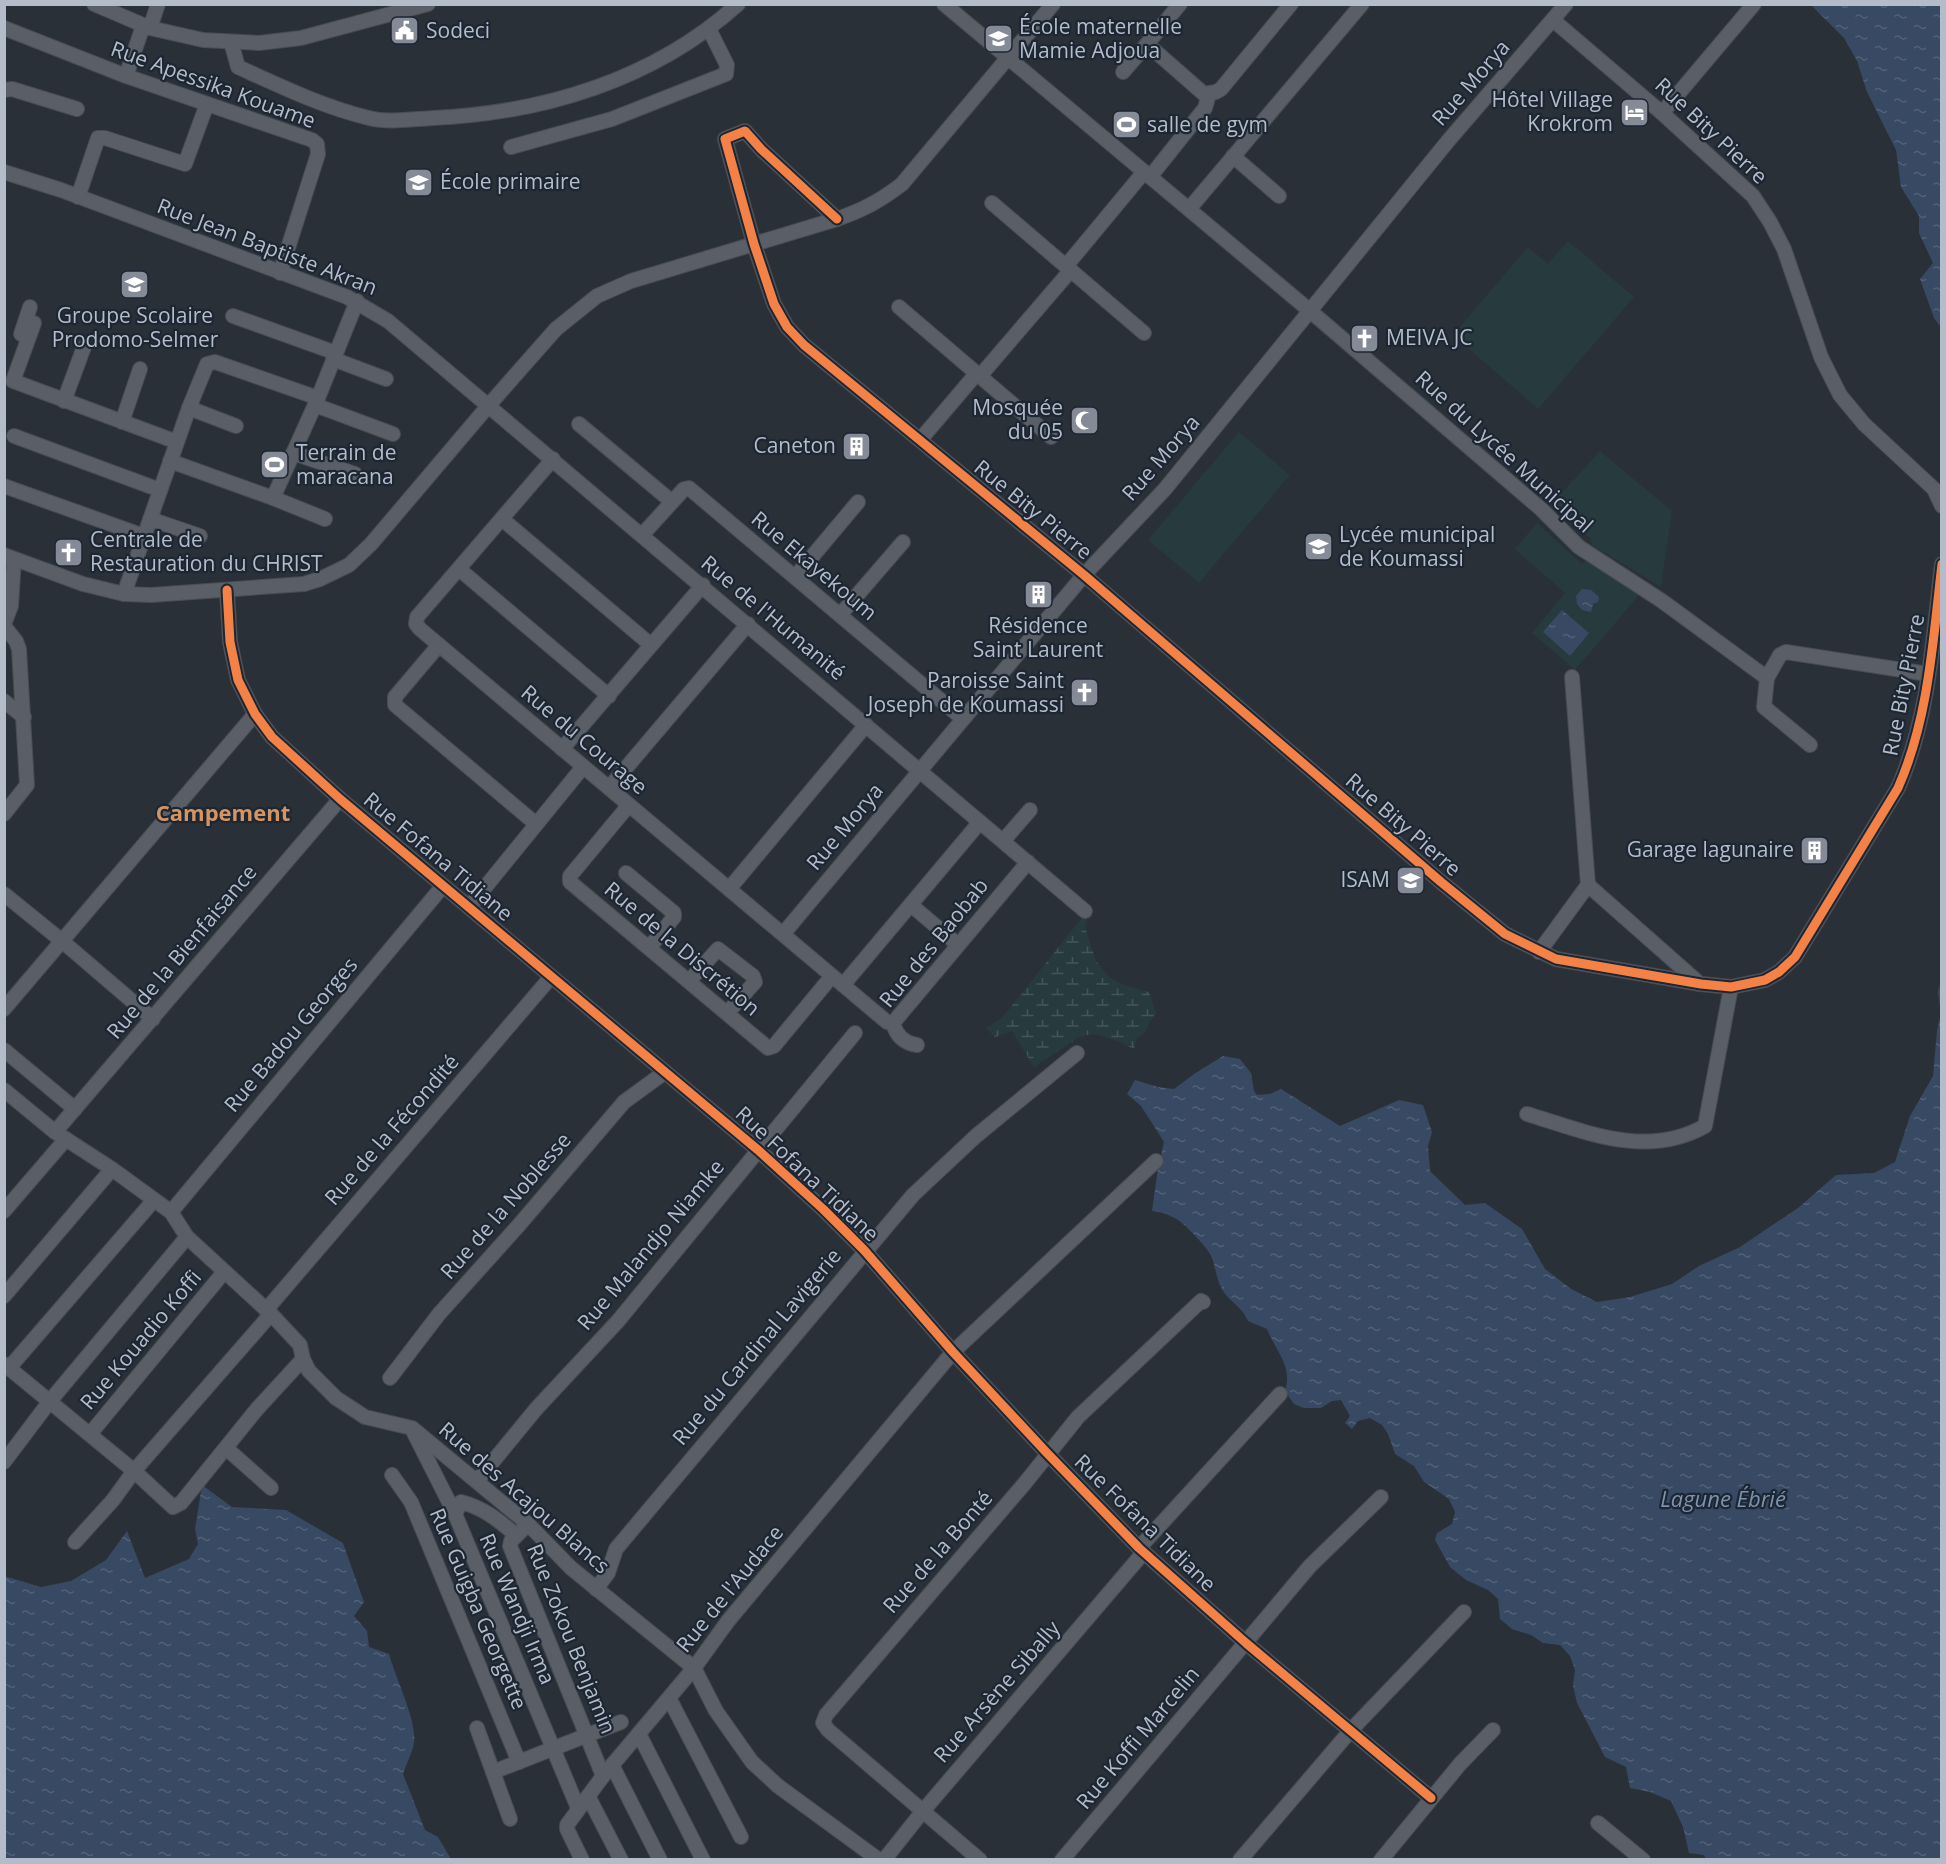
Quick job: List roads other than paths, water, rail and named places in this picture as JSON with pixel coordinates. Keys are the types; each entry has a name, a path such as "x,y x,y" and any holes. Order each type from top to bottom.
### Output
{"street":[{"path":"94,4 146,27 202,40 259,43 301,38 428,4"},
{"path":"126,76 158,4"},
{"path":"231,42 238,67 318,102 371,119 460,117 536,106 626,76 675,51 709,29 738,4"},
{"name":"Rue du Lycée Municipal","path":"944,4 1309,310 1541,509 1579,547 1662,601 1767,678"},
{"path":"4,814 27,785 19,649 4,625 11,606 9,557 83,584 124,594 151,595 304,584 349,565 371,544 556,329 597,296 631,281 866,209 902,184 1053,4"},
{"path":"1123,72 1180,4"},
{"path":"1189,209 1362,4"},
{"name":"Rue Morya","path":"783,934 1084,575 1165,489 1448,141 1566,4"},
{"path":"1662,113 1754,4"},
{"path":"1147,44 1204,94 1209,94 1221,89 1289,5"},
{"name":"Rue Bity Pierre","path":"1553,20 1662,113 1753,196 1784,249 1821,357 1840,395 1864,424 1934,489 1941,506"},
{"name":"Rue Apessika Kouame","path":"4,28 126,76 312,140 317,144 318,154 280,273"},
{"path":"511,147 612,119 726,74 727,65 709,29"},
{"path":"4,90 12,89 77,109"},
{"path":"920,440 1205,108 1209,94"},
{"path":"78,197 98,138 105,138 185,164 207,104"},
{"name":"Rue Bity Pierre","path":"837,219 761,149 744,130 725,139 724,143 774,304 787,327 804,345 1084,575 1441,882 1505,934 1556,959 1731,987 1765,980 1779,972 1802,948 1898,788 1909,764 1928,678 1941,564"},
{"path":"1233,156 1279,196"},
{"name":"Rue Jean Baptiste Akran","path":"4,172 78,197 357,302 388,321 489,405"},
{"path":"992,203 1144,333"},
{"path":"273,498 357,302"},
{"path":"4,379 30,307"},
{"path":"899,307 1051,437"},
{"path":"233,316 335,356 386,379"},
{"path":"34,323 12,381 177,442"},
{"path":"64,401 84,348"},
{"path":"124,594 189,408 207,364 215,362 393,434"},
{"path":"122,422 140,369"},
{"name":"Rue de l'Humanité","path":"489,405 1085,911"},
{"path":"189,408 236,426"},
{"path":"579,423 671,501"},
{"path":"14,436 160,490"},
{"path":"293,453 355,474"},
{"name":"Rue du Courage","path":"553,459 417,617 416,624 843,986 887,1022 893,1023"},
{"path":"170,461 325,519"},
{"path":"4,486 144,536"},
{"name":"Rue Ekayekoum","path":"642,534 671,501 684,489 689,488 963,719"},
{"path":"795,577 858,502"},
{"path":"150,519 200,536"},
{"path":"502,519 651,645"},
{"path":"840,615 903,542"},
{"path":"459,569 609,696"},
{"path":"562,749 703,585"},
{"name":"Rue Fofana Tidiane","path":"227,590 230,642 238,680 255,714 272,737 340,799 758,1150 864,1251 1047,1454 1141,1550 1246,1643 1431,1798"},
{"path":"609,788 748,624"},
{"path":"439,645 395,697 395,705 536,824"},
{"path":"1810,745 1764,706 1767,678 1780,655 1786,652 1928,678 1941,684"},
{"path":"1539,952 1588,885 1572,677"},
{"path":"4,701 24,717"},
{"path":"4,1009 255,714"},
{"path":"729,889 866,725"},
{"path":"469,907 584,767"},
{"name":"Rue de la Bienfaisance","path":"4,1211 61,1136 75,1109 340,799"},
{"name":"Rue de la Discrétion","path":"629,805 569,879 688,981 768,1048 772,1048 832,976"},
{"path":"1003,841 1030,810"},
{"path":"843,986 980,822"},
{"name":"Rue des Baobab","path":"917,1045 902,1039 893,1023 1028,862"},
{"path":"626,873 674,913 674,917 649,948"},
{"path":"1588,885 1701,984"},
{"name":"Rue Badou Georges","path":"171,1212 443,886"},
{"path":"4,894 62,940 153,1019"},
{"path":"911,905 957,944"},
{"path":"688,981 718,949 753,976 755,982 727,1013"},
{"name":"Rue de la Fécondité","path":"75,1542 113,1500 134,1471 551,977"},
{"path":"1527,1114 1614,1140 1630,1142 1689,1135 1706,1126 1731,987"},
{"name":"Rue Malandjo Niamke","path":"477,1481 536,1409 618,1321 855,1033"},
{"path":"4,1050 75,1109"},
{"name":"Rue du Cardinal Lavigerie","path":"596,1589 608,1573 616,1549 913,1195 968,1143 1077,1053"},
{"name":"Rue de la Noblesse","path":"390,1378 439,1314 624,1102 665,1072"},
{"name":"Rue des Acajou Blancs","path":"4,1090 61,1136 112,1169 171,1212 187,1237 300,1345 309,1371 329,1391 365,1417 412,1428 528,1524 571,1568 694,1668"},
{"name":"Rue de l'Audace","path":"582,1860 567,1825 607,1771 694,1668 728,1621 953,1352 1156,1161"},
{"path":"4,1296 112,1169"},
{"path":"153,1200 6,1367 90,1434 134,1471 169,1505 173,1506 181,1503 257,1409 303,1359"},
{"path":"4,1462 50,1401 187,1237"},
{"name":"Rue Kouadio Koffi","path":"90,1434 224,1272"},
{"name":"Rue de la Bonté","path":"923,1811 828,1730 823,1723 830,1710 1094,1400 1201,1301 1203,1302"},
{"name":"Rue Arsène Sibally","path":"884,1860 1141,1550 1280,1394"},
{"name":"Rue Wandji Irma","path":"412,1428 455,1514 578,1808"},
{"path":"226,1448 271,1488"},
{"name":"Rue Guigba Georgette","path":"392,1475 411,1502 519,1762"},
{"name":"Rue Koffi Marcelin","path":"1062,1860 1310,1566 1381,1497"},
{"path":"455,1514 461,1502 477,1506 493,1515 516,1535"},
{"name":"Rue Zokou Benjamin","path":"528,1524 511,1541 510,1546 586,1736 660,1860"},
{"path":"1240,1860 1352,1730 1464,1612"},
{"path":"694,1668 716,1711 752,1762 778,1786 879,1860"},
{"path":"669,1698 741,1837"},
{"path":"493,1772 621,1722"},
{"path":"477,1728 510,1819"},
{"path":"1385,1858 1431,1798 1493,1730"},
{"path":"639,1734 703,1860"},
{"path":"588,1796 621,1860"},
{"path":"923,1811 980,1860"},
{"path":"1598,1823 1643,1860"}],"water":[{"path":"1811,5 1941,5 1941,327 1934,318 1920,279 1933,263 1919,233 1919,216 1901,187 1896,150 1867,92 1857,61 1844,38"},
{"path":"1582,589 1591,590 1599,597 1598,602 1593,604 1591,612 1582,610 1577,604 1576,596"},
{"path":"1562,610 1589,633 1570,656 1543,632"},
{"path":"1941,981 1941,1013 1938,992"},
{"name":"Lagune Ébrié","path":"1941,1013 1941,1859 1706,1860 1704,1855 1689,1853 1683,1827 1671,1801 1650,1792 1630,1788 1626,1767 1605,1757 1577,1703 1573,1685 1575,1670 1570,1656 1560,1645 1543,1643 1531,1635 1512,1629 1500,1619 1498,1599 1488,1590 1466,1580 1450,1567 1435,1540 1437,1533 1452,1524 1455,1512 1449,1499 1424,1482 1414,1466 1395,1454 1382,1425 1370,1418 1358,1421 1352,1429 1345,1423 1350,1416 1341,1400 1332,1401 1321,1408 1304,1408 1294,1404 1285,1391 1287,1374 1285,1366 1267,1329 1248,1321 1225,1293 1218,1281 1210,1254 1192,1232 1175,1218 1152,1211 1164,1142 1141,1106 1127,1094 1135,1080 1174,1089 1223,1056 1240,1059 1251,1073 1254,1091 1257,1095 1270,1094 1281,1089 1340,1126 1399,1100 1423,1105 1432,1132 1428,1146 1430,1171 1465,1205 1485,1203 1522,1229 1545,1269 1571,1289 1597,1302 1630,1297 1672,1284 1699,1266 1740,1247 1798,1208 1836,1175 1874,1173 1895,1162 1910,1116 1933,1076"},
{"path":"202,1485 232,1507 286,1510 343,1543 364,1602 354,1616 367,1631 369,1647 389,1654 412,1723 413,1746 403,1774 425,1830 438,1837 451,1859 5,1859 4,1576 41,1587 71,1581 106,1560 127,1531 145,1578 189,1559 198,1544 195,1529"}],"place":[{"name":"Sodeci","path":"405,31"},
{"name":"École maternelle Mamie Adjoua","path":"998,39"},
{"name":"Hôtel Village Krokrom","path":"1634,112"},
{"name":"salle de gym","path":"1126,125"},
{"name":"École primaire","path":"419,182"},
{"name":"Groupe Scolaire Prodomo-Selmer","path":"135,285"},
{"name":"MEIVA JC","path":"1365,338"},
{"name":"Mosquée du 05","path":"1084,420"},
{"name":"Caneton","path":"857,446"},
{"name":"Terrain de maracana","path":"275,465"},
{"name":"Lycée municipal de Koumassi","path":"1318,547"},
{"name":"Centrale de Restauration du CHRIST","path":"69,552"},
{"name":"Résidence Saint Laurent","path":"1038,595"},
{"name":"Paroisse Saint Joseph de Koumassi","path":"1085,693"},
{"name":"Garage lagunaire","path":"1815,850"},
{"name":"ISAM","path":"1411,880"}],"district":[{"name":"Campement","path":"223,813"}]}
